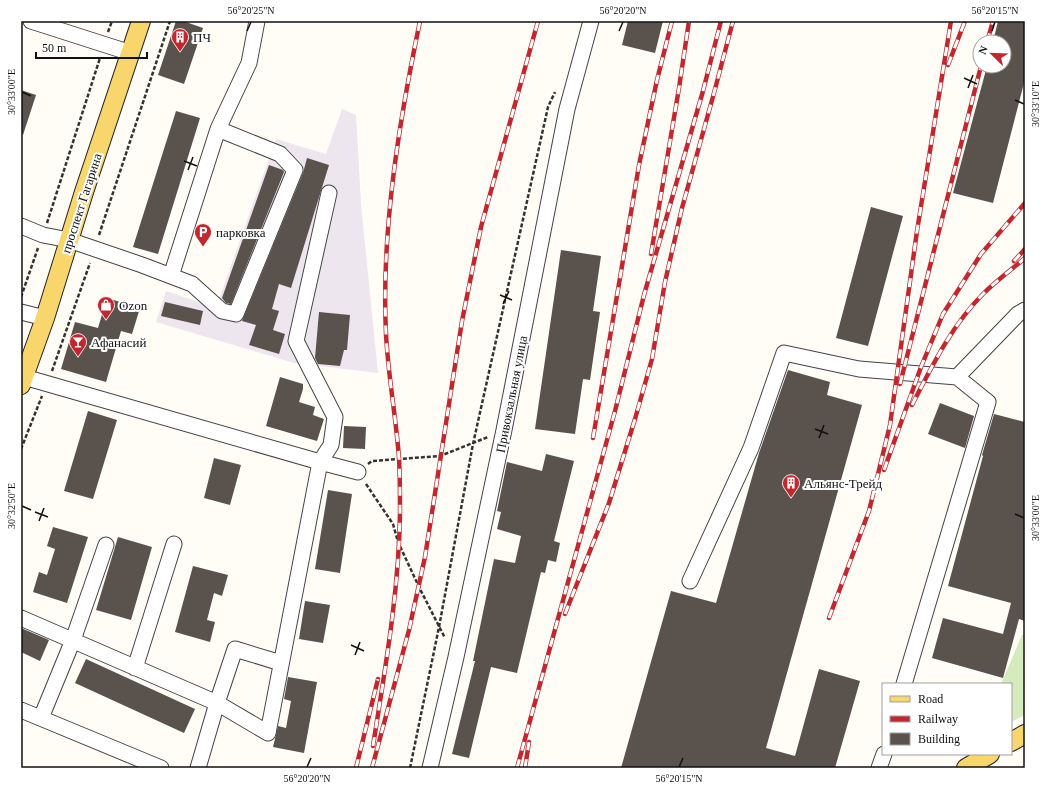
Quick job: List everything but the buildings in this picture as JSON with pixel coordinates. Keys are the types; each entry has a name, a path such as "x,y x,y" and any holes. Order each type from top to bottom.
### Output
{"main road":[{"name":"проспект Гагарина","path":"23,381 45,318 141,21"},
{"path":"1012,741 1025,734"},
{"path":"966,768 988,755"}],"street":[{"path":"31,21 130,53"},
{"path":"171,276 218,129 249,63 257,21"},
{"name":"Привокзальная улица","path":"430,768 456,657 504,430 568,109 591,21"},
{"path":"21,226 43,235 69,240 192,284 222,311 236,314 295,170 280,154 218,129"},
{"path":"21,618 217,703 268,733 320,462 331,445 335,417 296,341 329,193"},
{"path":"956,377 1018,314 1025,310"},
{"path":"21,312 45,318"},
{"path":"690,581 751,448 784,353 859,369 956,377 988,402 904,683"},
{"path":"23,381 358,472"},
{"path":"136,668 174,544"},
{"path":"41,718 73,640 106,545"},
{"path":"198,768 235,649 281,663"},
{"path":"21,710 161,768"},
{"path":"879,768 884,755"}],"path":[{"path":"21,297 43,235 112,21"},
{"path":"410,768 439,627 473,444 548,107 557,87"},
{"path":"456,657 439,627 398,542 393,524 358,472 372,461 440,456 473,444 504,430"}],"shaded area":[{"path":"342,109 356,115 361,204 378,373 294,363 156,322 166,291 216,308 276,139 326,154"}],"green space":[{"path":"1022,635 1025,635 1025,715 1012,722 1012,683 1001,683"}],"railway":[{"path":"373,746 387,659 394,601 400,513 399,458 388,365 386,334 386,256 393,177 405,98 420,21"},
{"path":"372,768 409,630 425,557 462,321 481,227 538,21"},
{"path":"593,438 639,165 657,80 672,21"},
{"path":"651,254 689,21"},
{"path":"517,768 615,411 644,295 703,91 721,21"},
{"path":"565,614 609,503 652,359 665,282 682,208 733,21"},
{"path":"829,618 869,511 890,425 917,231 951,21"},
{"path":"948,65 965,21"},
{"path":"989,34 993,21"},
{"path":"900,384 979,74"},
{"path":"884,470 921,367 943,314 981,254 1025,203"},
{"path":"1014,261 1025,249"},
{"path":"912,405 952,332 972,306 988,289 1025,258"},
{"path":"356,768 378,679"},
{"path":"525,768 529,742"}],"place":[{"name":"ПЧ","path":"180,52"},
{"name":"парковка","path":"203,247"},
{"name":"Ozon","path":"106,320"},
{"name":"Афанасий","path":"78,357"},
{"name":"Альянс-Трейд","path":"791,498"}]}
